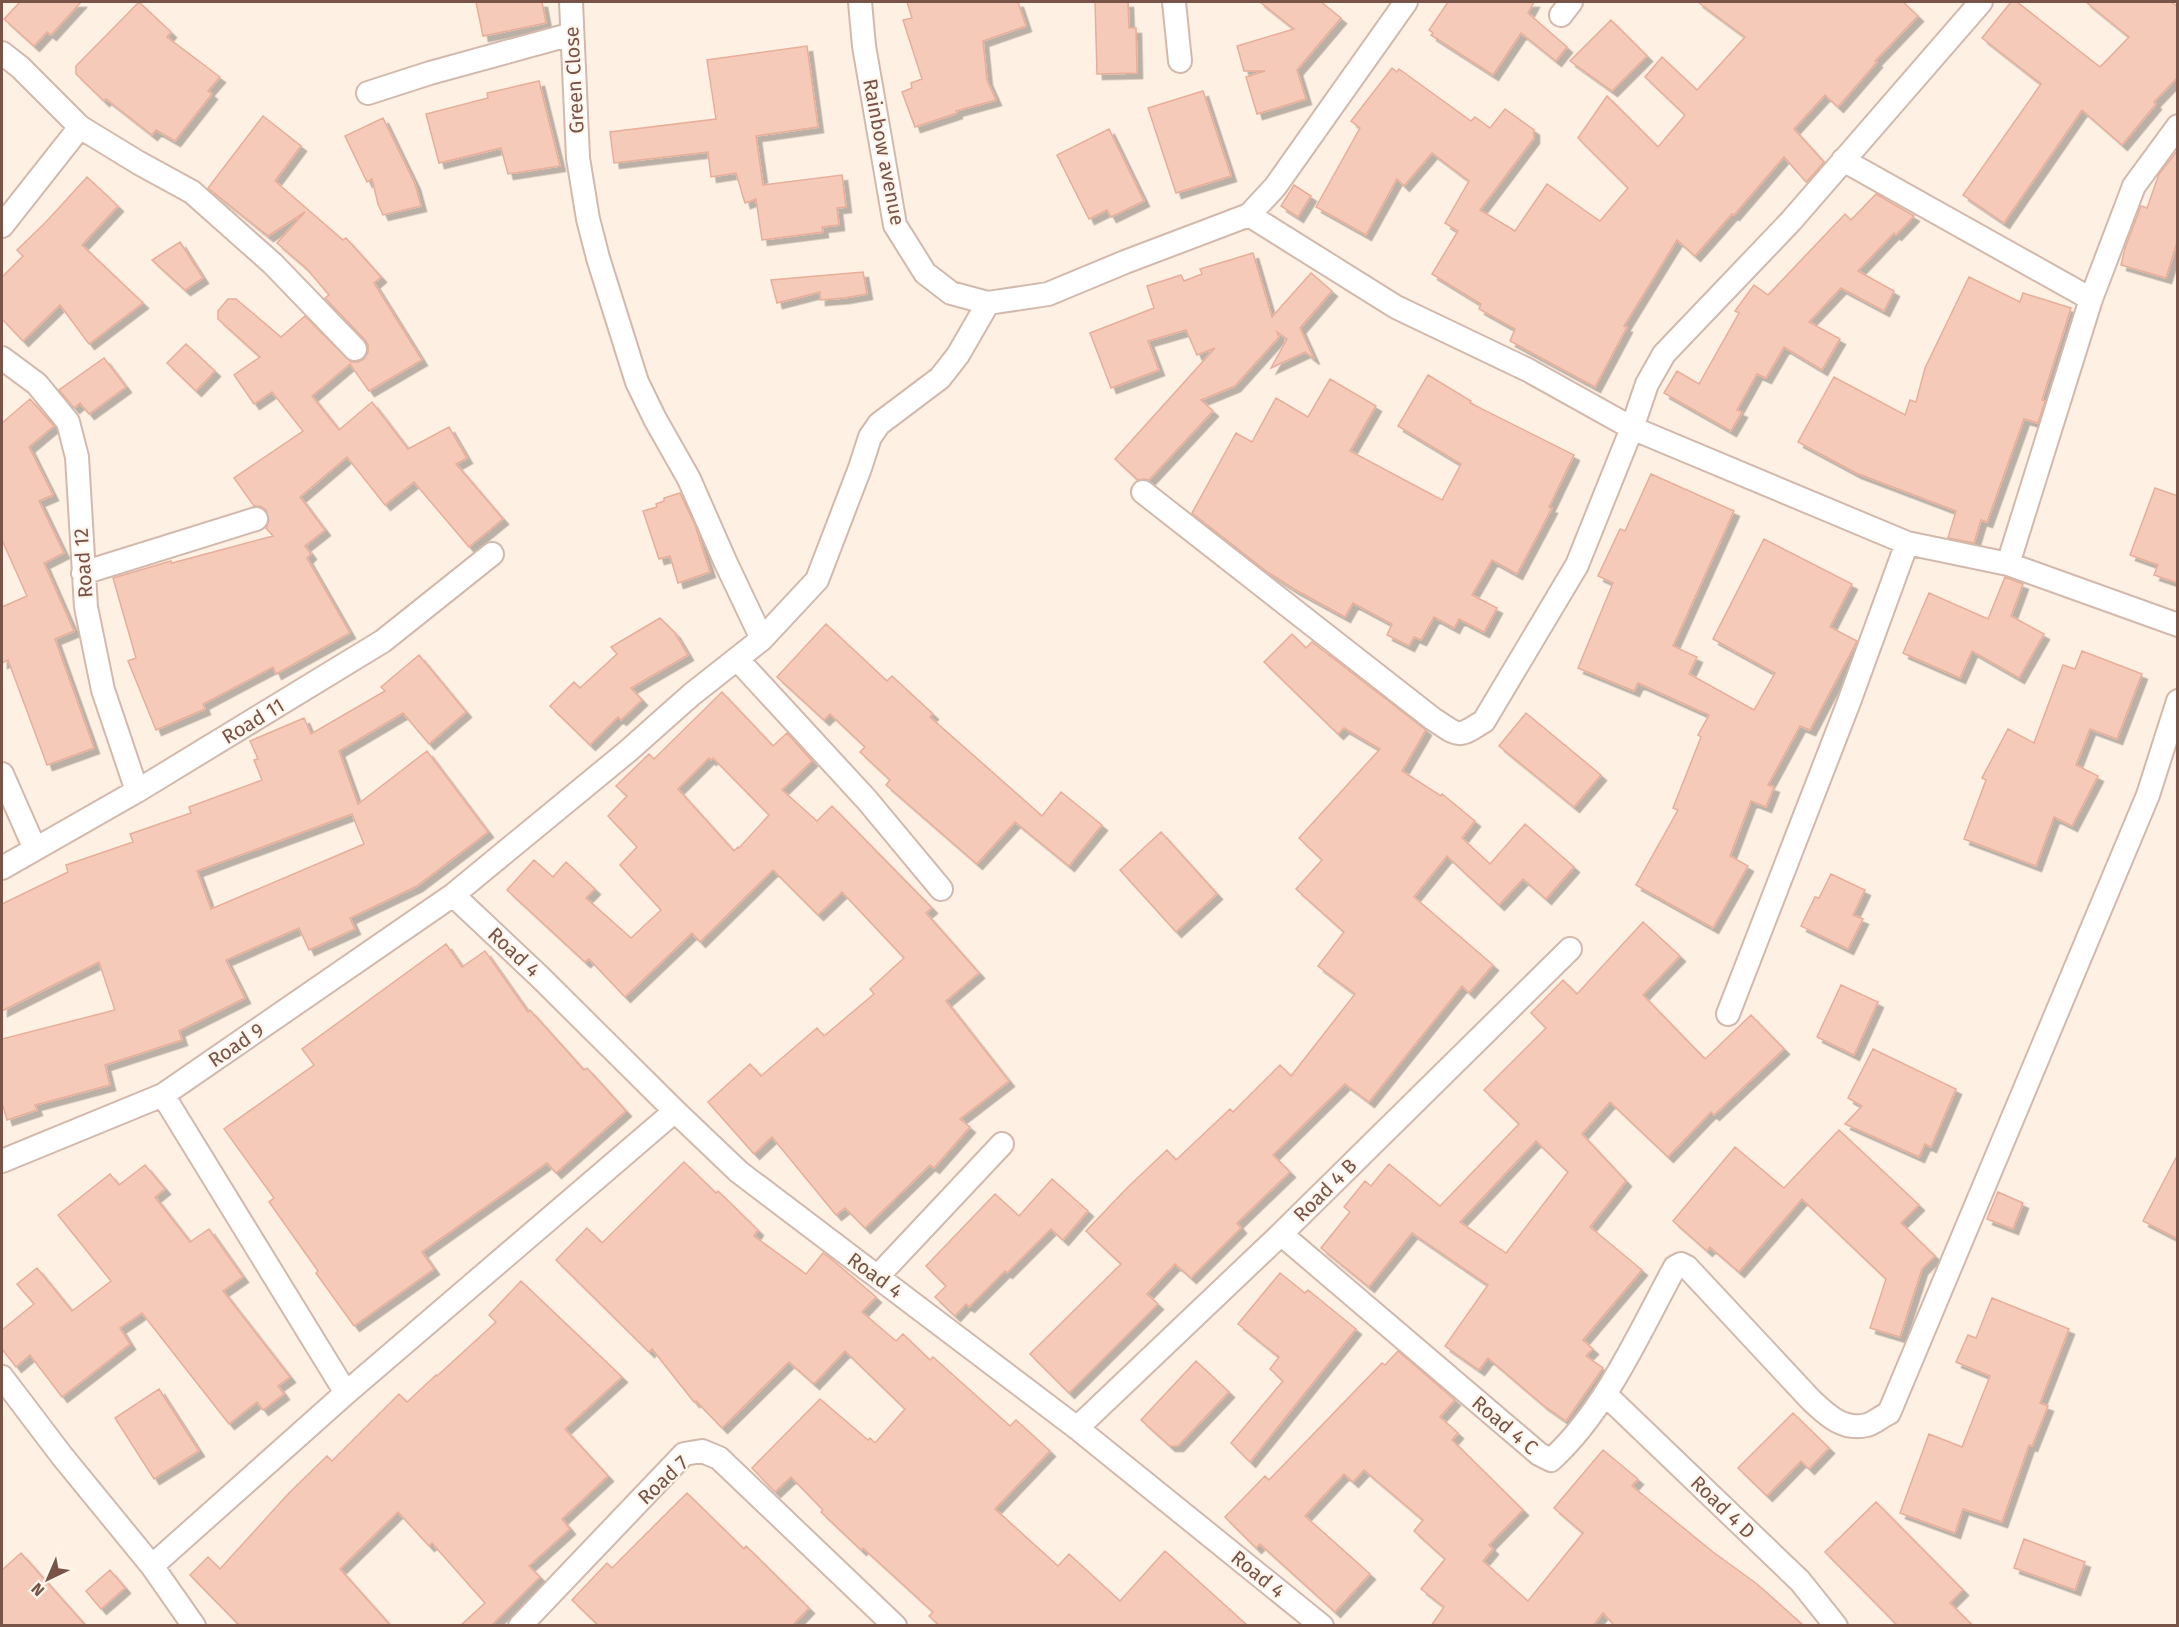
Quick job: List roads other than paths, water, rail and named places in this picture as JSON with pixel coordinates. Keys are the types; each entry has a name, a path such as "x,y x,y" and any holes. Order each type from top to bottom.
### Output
{"street":[{"name":"Green Close","path":"571,2 578,158 588,219 637,382 689,479 762,639"},
{"name":"Rainbow avenue","path":"860,2 864,46 895,225 925,273 951,292 988,303 1048,294 1249,215"},
{"path":"1174,2 1180,61"},
{"path":"1406,2 1275,187 1249,215 1396,307 1528,370 1632,428 1907,543 2008,564 2178,625"},
{"path":"1143,492 1433,719 1456,733 1464,734 1484,721 1577,565 1632,428 1647,384 1664,354 1791,221 1981,2"},
{"path":"368,93 430,73 572,34"},
{"path":"2,53 20,67 80,127 192,192 273,264 355,349"},
{"path":"2008,564 2091,299 2134,186 2178,126"},
{"path":"2,225 80,127"},
{"path":"1843,160 2091,299"},
{"name":"Road 9","path":"2,1161 162,1095 453,896 628,752 691,695 738,660 762,639 817,580 870,437 879,424 940,378 958,355 988,303"},
{"name":"Road 12","path":"2,358 37,384 68,422 77,457 86,607 103,690 137,791"},
{"path":"83,573 256,519"},
{"path":"1728,1014 1849,702 1907,543"},
{"name":"Road 11","path":"2,868 137,791 383,641 492,555"},
{"path":"738,660 867,800 941,889"},
{"name":"Road 4 C","path":"1281,1234 1539,1454 1551,1460 1564,1448 1605,1394 1675,1267 1680,1264 1687,1267 1832,1420 1852,1425 1868,1425 1889,1413 2148,795 2178,701"},
{"path":"2,774 35,849"},
{"name":"Road 4","path":"453,896 540,977 739,1172 1077,1428 1322,1626"},
{"name":"Road 4 B","path":"1077,1428 1281,1234 1570,949"},
{"path":"162,1095 346,1393"},
{"path":"152,1566 346,1393 675,1111"},
{"path":"878,1276 1002,1144"},
{"path":"2,1377 152,1566 194,1626"},
{"name":"Road 4 D","path":"1605,1394 1800,1581 1836,1626"},
{"name":"Road 7","path":"520,1626 684,1454 702,1451 720,1458 895,1626"}]}
